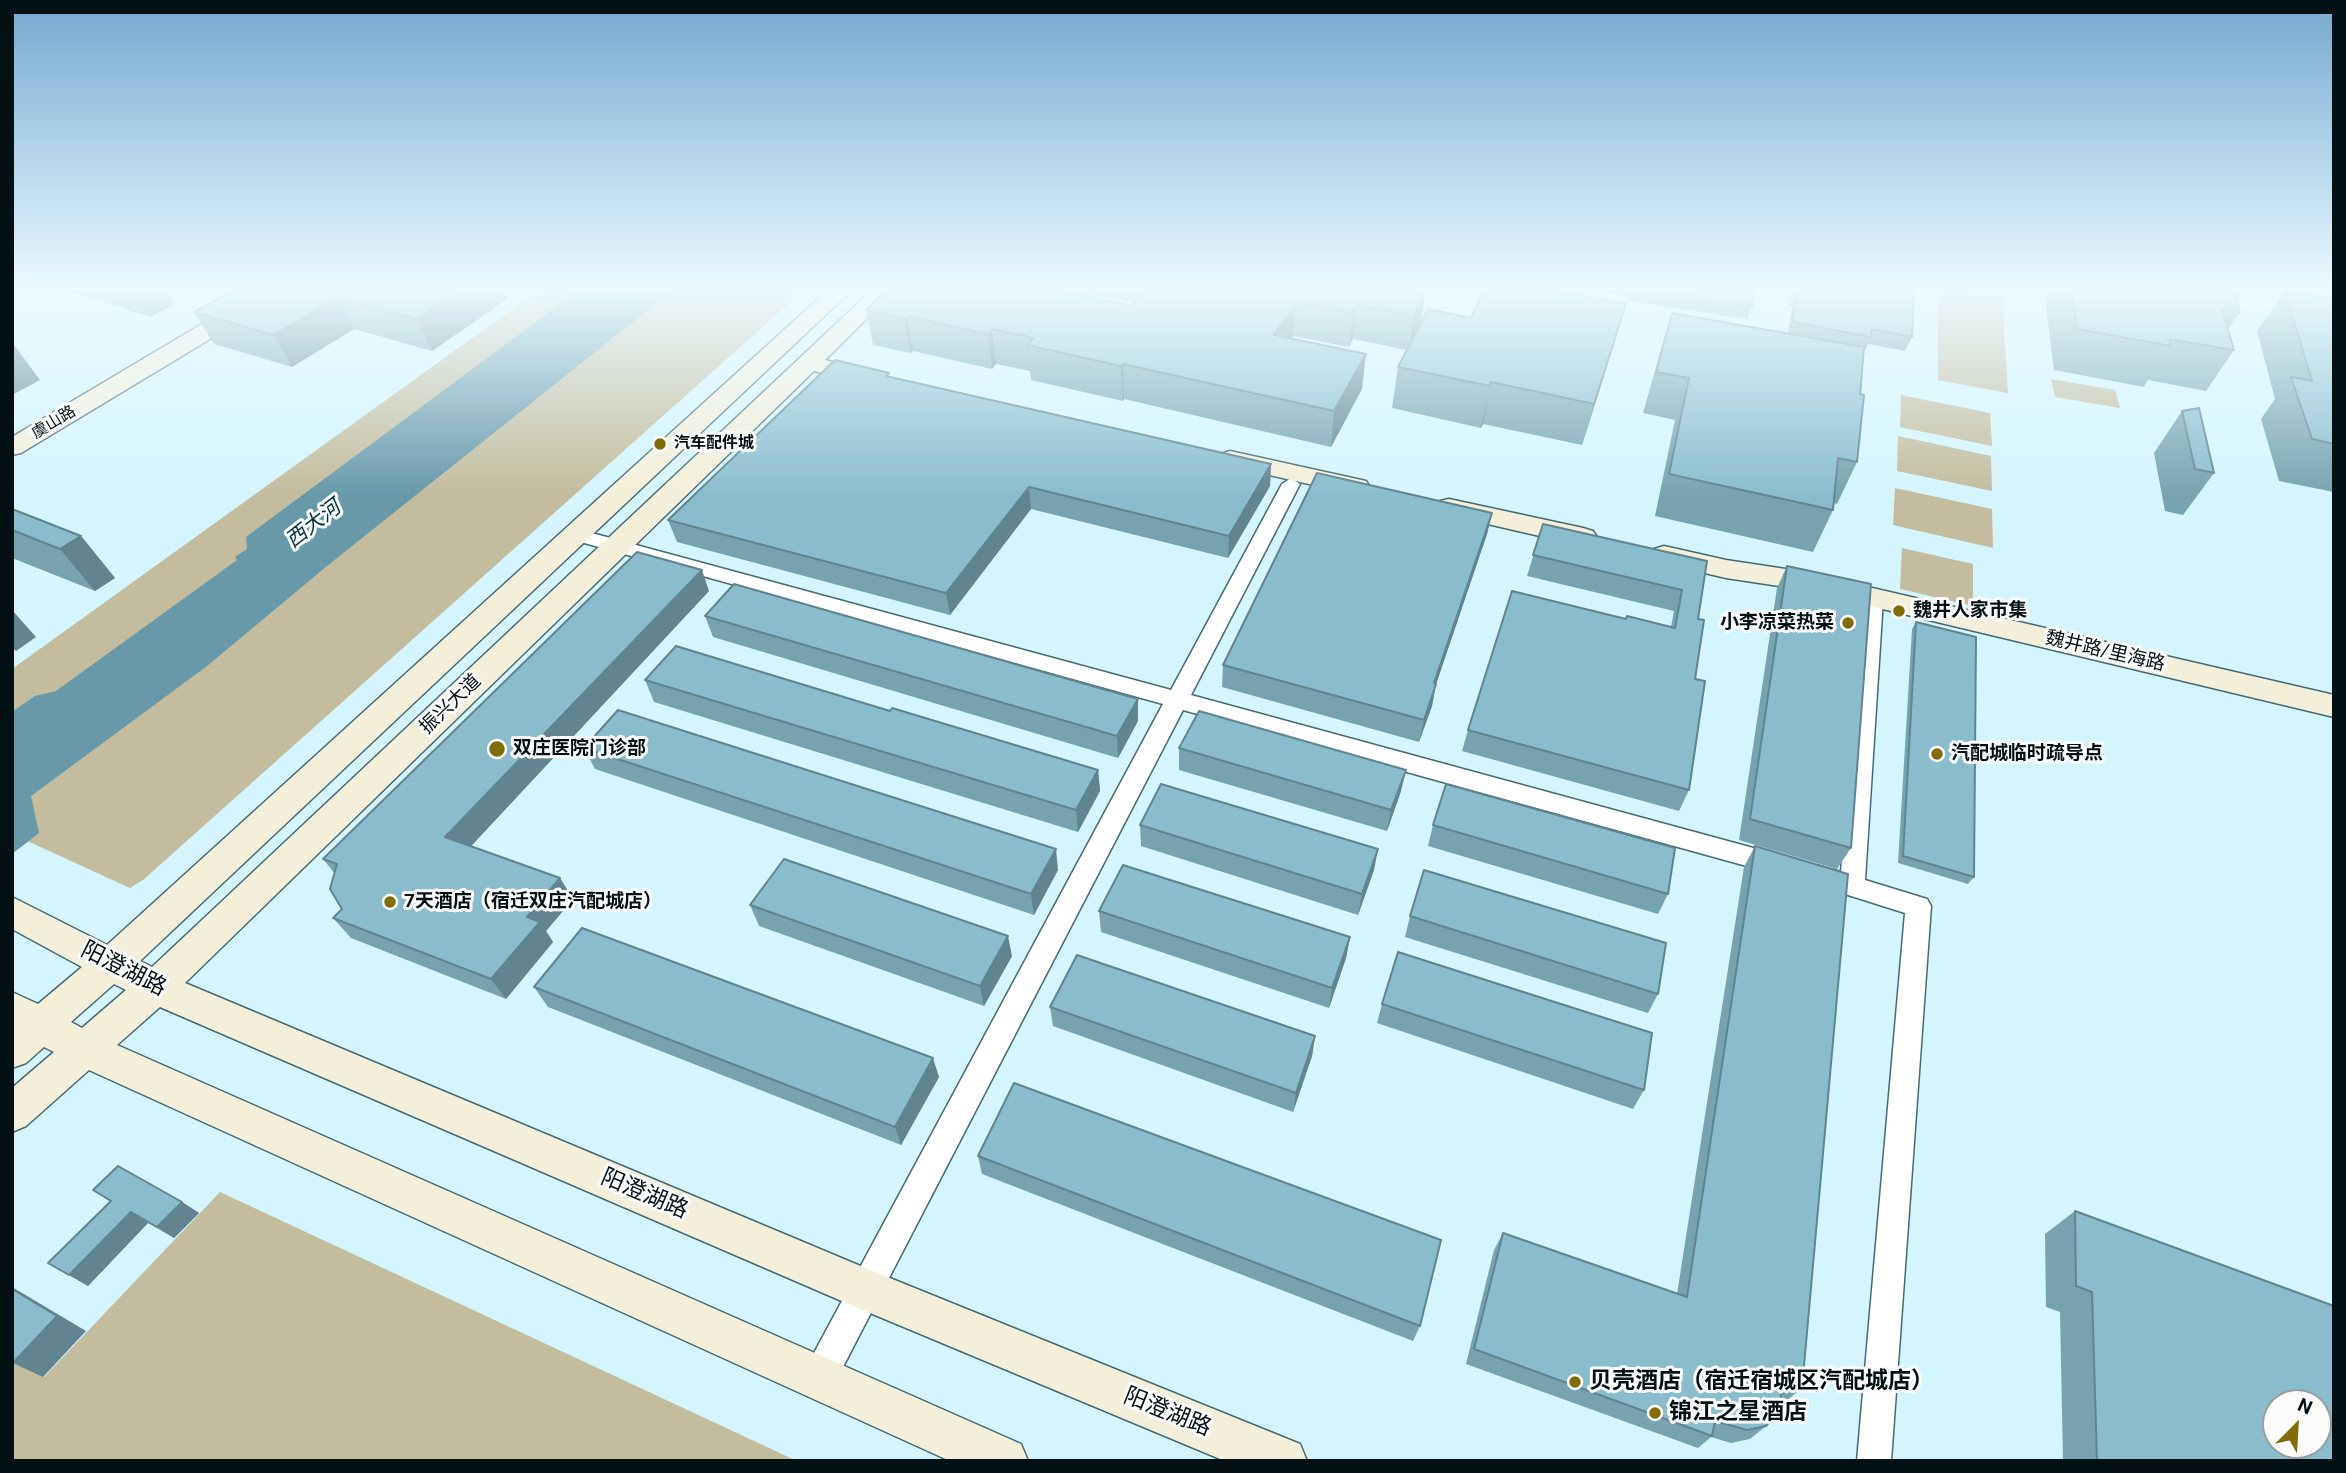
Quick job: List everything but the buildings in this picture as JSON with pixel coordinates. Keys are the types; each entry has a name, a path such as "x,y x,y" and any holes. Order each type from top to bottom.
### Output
{"main road":[{"name":"虞山路","path":"12,436 144,359"},
{"name":"虞山路","path":"12,448 161,359"},
{"name":"振兴大道","path":"12,1051 27,1018 111,965 767,359"},
{"name":"振兴大道","path":"12,1114 155,988 813,359"},
{"path":"809,363 890,383"},
{"path":"1210,454 1386,494"},
{"path":"1427,503 1603,542"},
{"name":"魏井路/里海路","path":"1644,551 1726,569 1799,580 2334,706"},
{"name":"阳澄湖路","path":"12,912 155,988 866,1290 1283,1461"},
{"path":"27,1018 86,1050 1004,1461"}],"street":[{"path":"819,1378 1291,484"},
{"path":"577,535 1704,843 1918,906 1874,1461"},
{"path":"1852,886 1873,598"}],"shaded area":[{"path":"443,359 727,359 143,880 130,888 12,834 12,669"},
{"path":"1938,359 2006,359 2008,393 1938,380"},
{"path":"2051,379 2115,390 2120,408 2055,397"},
{"path":"1901,395 1990,413 1992,446 1900,427"},
{"path":"1898,436 1991,456 1992,491 1897,471"},
{"path":"1895,488 1992,509 1993,548 1893,525"},
{"path":"1902,548 1973,564 1973,606 1900,589"},
{"path":"220,1192 797,1461 12,1461 12,1358 44,1377"}],"water":[{"name":"西大河","path":"486,359 587,359 327,566 207,666 31,796 39,833 12,854 12,712 35,696 56,691 237,560 235,557 247,549 246,537"}],"place":[{"name":"汽车配件城","path":"660,444"},
{"name":"魏井人家市集","path":"1899,611"},
{"name":"小李凉菜热菜","path":"1848,623"},
{"name":"双庄医院门诊部","path":"497,749"},
{"name":"汽配城临时疏导点","path":"1937,754"},
{"name":"7天酒店（宿迁双庄汽配城店）","path":"390,902"},
{"name":"贝壳酒店（宿迁宿城区汽配城店）","path":"1575,1382"},
{"name":"锦江之星酒店","path":"1655,1413"}]}
